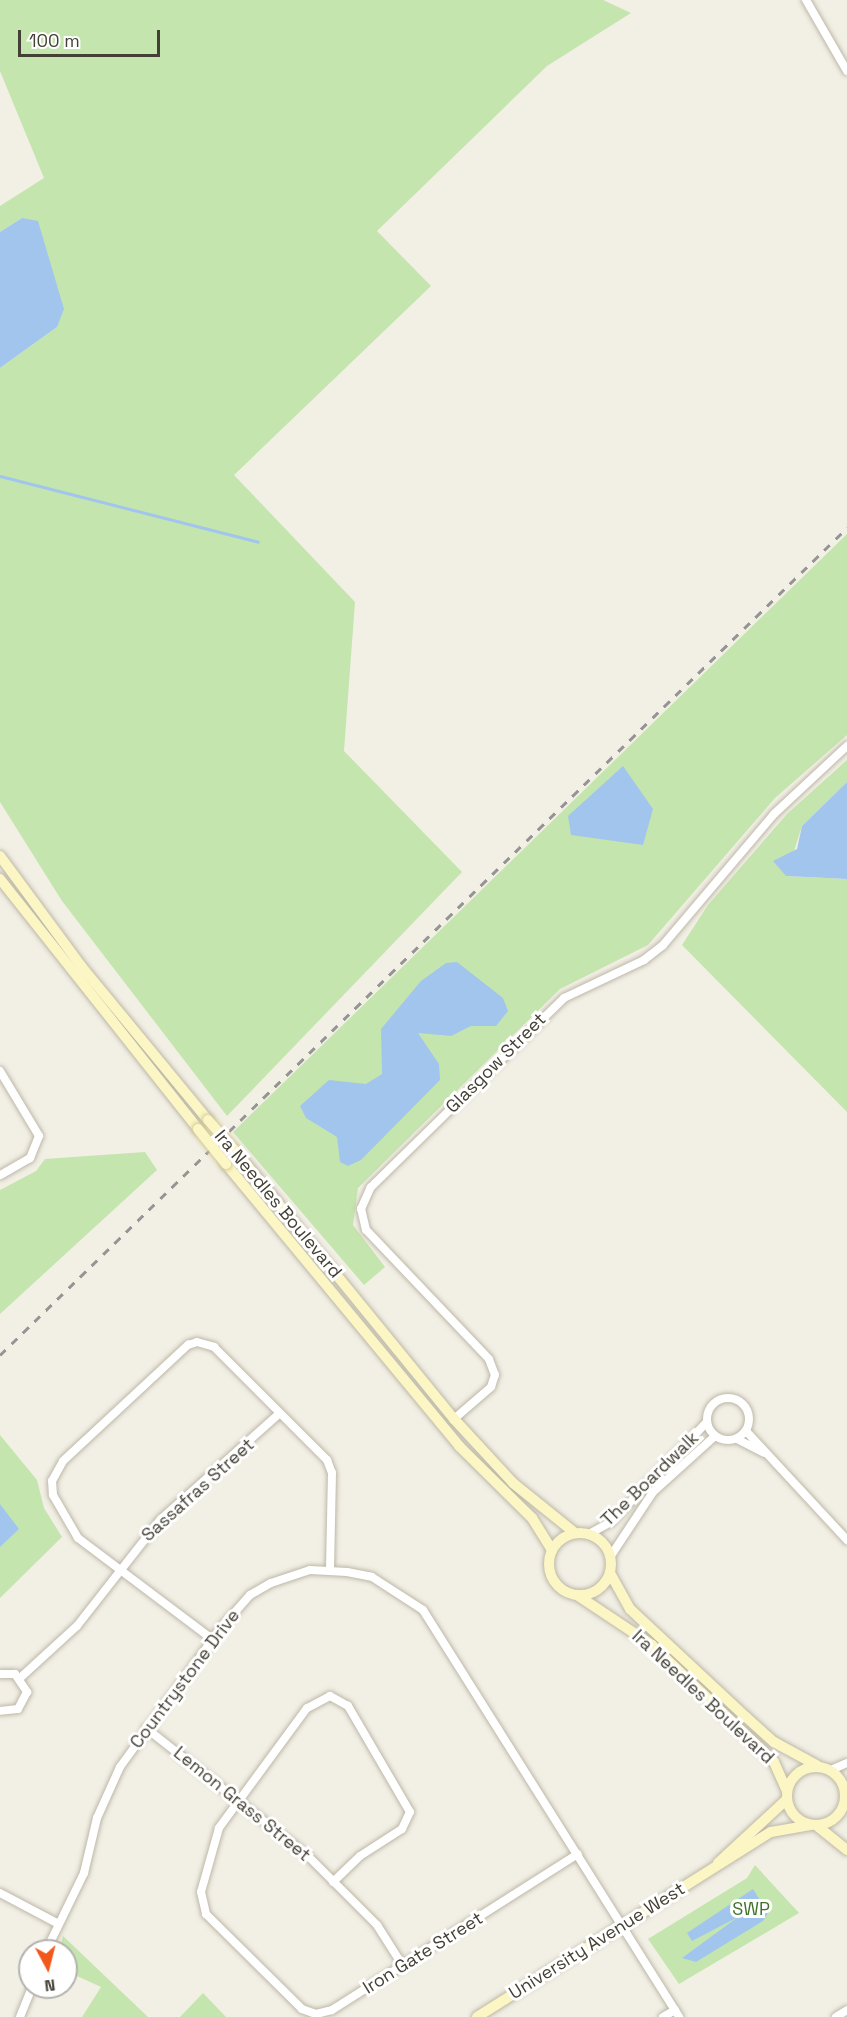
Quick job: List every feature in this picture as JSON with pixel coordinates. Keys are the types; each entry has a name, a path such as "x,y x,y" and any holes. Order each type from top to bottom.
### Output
{"main road":[{"name":"Ira Needles Boulevard","path":"0,856 81,966 454,1419 513,1483 575,1533"},
{"name":"Ira Needles Boulevard","path":"0,879 226,1164 459,1446 532,1518 552,1550"},
{"path":"575,1533 589,1534 610,1557 610,1573 597,1590 577,1595 552,1579 552,1550 575,1533"},
{"name":"Ira Needles Boulevard","path":"610,1573 630,1609 746,1717 782,1748 818,1766"},
{"name":"Ira Needles Boulevard","path":"577,1595 652,1645 774,1762 787,1795"},
{"path":"813,1825 844,1817 846,1791 831,1770 818,1766 794,1776 787,1795 794,1815 813,1825 847,1850"},
{"name":"University Avenue West","path":"717,1864 787,1795"},
{"name":"University Avenue West","path":"477,2017 771,1832 813,1825"}],"street":[{"path":"806,0 847,71"},
{"name":"Glasgow Street","path":"454,1419 491,1387 495,1375 489,1359 366,1230 362,1209 371,1187 564,998 644,960 663,945 774,814 847,746"},
{"path":"0,1071 39,1136 30,1158 0,1175"},
{"path":"212,1639 78,1538 52,1495 55,1471 63,1461 197,1342 214,1347 327,1460 332,1473 330,1570"},
{"path":"764,1453 737,1438 715,1436 707,1422 712,1405 730,1398 748,1412 746,1431 847,1540"},
{"name":"Sassafras Street","path":"20,1678 77,1626 118,1570 161,1519 280,1413"},
{"name":"The Boardwalk","path":"589,1534 612,1521 707,1422"},
{"path":"737,1438 746,1431"},
{"name":"The Boardwalk","path":"610,1557 653,1492 715,1436"},
{"name":"Countrystone Drive","path":"51,1939 84,1873 108,1789 146,1728 212,1639 264,1587 289,1576 330,1570 372,1577 423,1610 677,2013"},
{"path":"0,1674 20,1678 27,1692 22,1706 0,1711"},
{"name":"Iron Gate Street","path":"333,1882 360,1856 402,1829 410,1812 344,1702 330,1696 314,1702 240,1799 215,1837 201,1892 212,1920 302,2009 316,2014 332,2010 578,1854"},
{"name":"Lemon Grass Street","path":"146,1728 240,1799 333,1882 377,1925 404,1966"},
{"path":"831,1770 847,1763"},
{"path":"0,1893 57,1923"},
{"path":"20,2017 27,1999"},
{"path":"836,2017 847,2010"},
{"path":"663,2017 677,2013"}],"green space":[{"path":"0,0 603,0 631,13 547,66 377,231 431,286 234,475 355,602 344,751 462,872 227,1116 62,901 0,802 0,368 57,327 22,218 0,232 0,206 44,178 0,71"},
{"path":"847,534 847,735 775,798 648,945 560,989 358,1188 353,1225 385,1267 364,1285 233,1132"},
{"path":"847,760 847,782 802,826 786,876 847,879 847,1112 682,945 708,905 787,814"},
{"path":"145,1152 157,1170 0,1314 0,1190 36,1171 45,1159"},
{"path":"0,1435 37,1480 44,1508 62,1537 0,1598"},
{"name":"SWP","path":"755,1865 799,1913 679,1984 648,1939 747,1878"},
{"path":"78,1950 148,2017 82,2017 101,1987 78,1976"},
{"path":"203,1993 226,2017 180,2017"}],"water":[{"path":"22,218 38,221 64,309 57,327 0,368 0,232"},
{"path":"623,766 653,809 643,845 571,835 568,816"},
{"path":"847,782 847,879 786,876 773,861 797,849 802,826"},
{"path":"457,962 503,998 508,1011 496,1026 471,1026 451,1036 418,1033 439,1064 440,1080 361,1160 348,1166 340,1162 337,1137 306,1118 300,1106 329,1080 366,1084 382,1074 381,1029 421,981 446,963"},
{"path":"0,1504 19,1529 0,1547"},
{"path":"753,1889 768,1913 763,1921 696,1962 682,1958 738,1917 692,1941 687,1933"}],"waterway":[{"path":"0,476 258,542"}],"railway":[{"path":"0,1355 847,528"}]}
